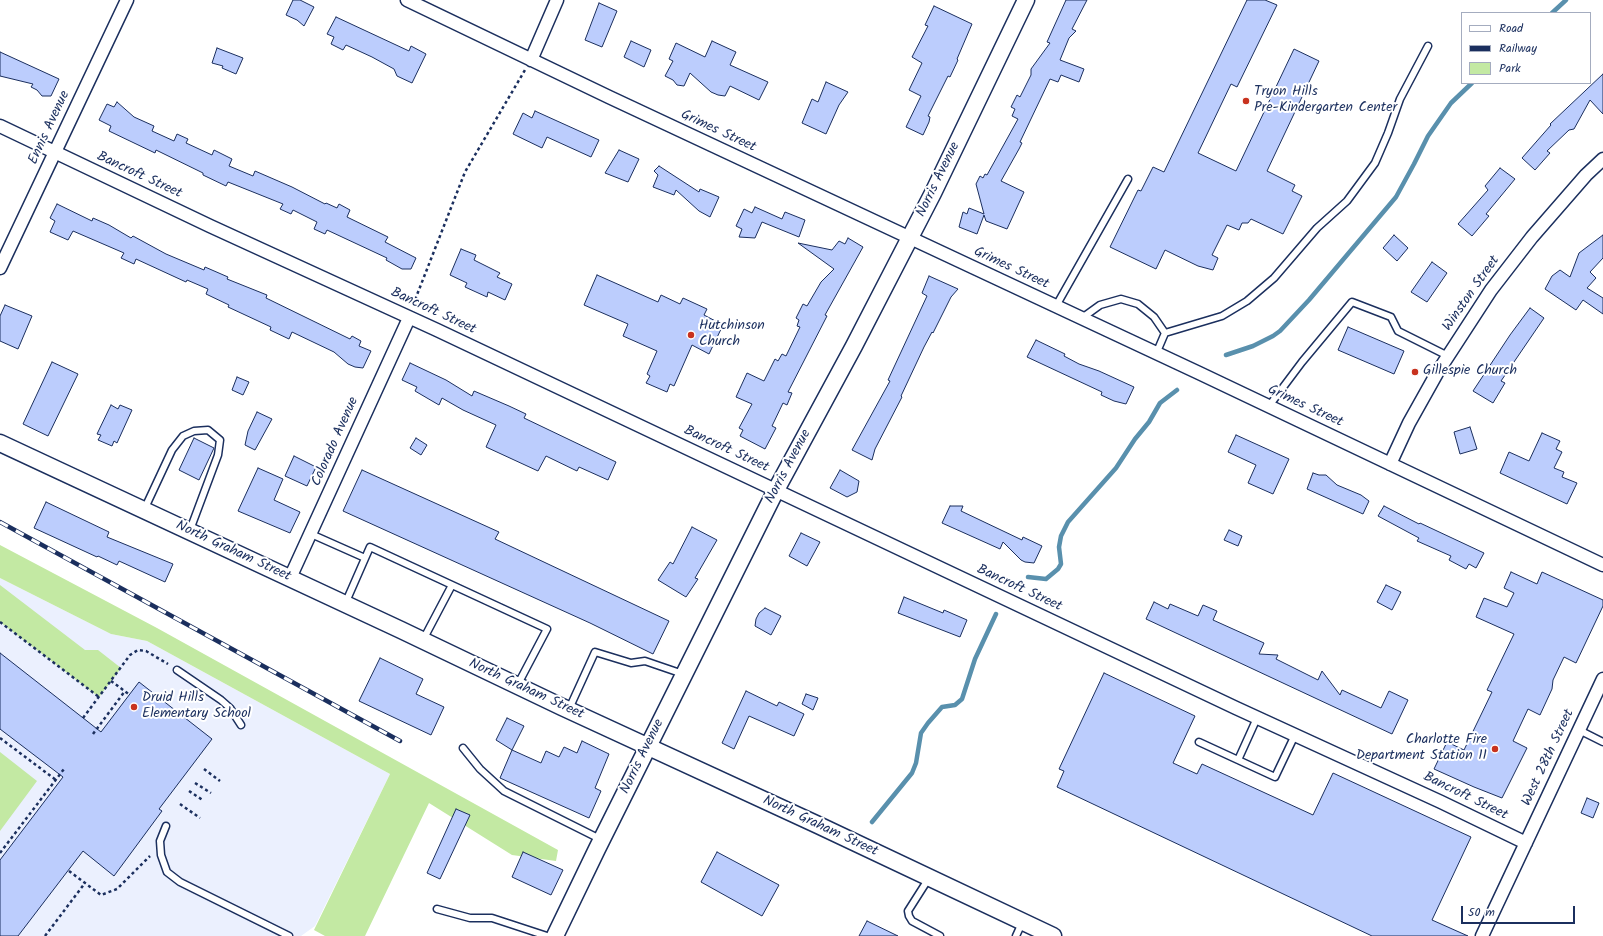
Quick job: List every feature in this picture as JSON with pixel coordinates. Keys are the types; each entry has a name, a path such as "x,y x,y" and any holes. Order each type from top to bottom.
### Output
{"main road":[{"name":"Norris Avenue","path":"555,936 776,490 854,346 910,238 1026,0"},
{"name":"North Graham Street","path":"0,443 1053,936"}],"street":[{"name":"Ennis Avenue","path":"0,268 127,0"},
{"name":"Grimes Street","path":"407,0 621,103 1082,318 1603,565"},
{"path":"531,60 557,0"},
{"name":"Bancroft Street","path":"0,126 776,490 1257,718 1429,796 1526,843"},
{"name":"Winston Street","path":"1390,464 1409,423 1448,356 1492,290 1532,238 1586,175 1603,159"},
{"name":"Colorado Avenue","path":"290,578 409,318"},
{"name":"West 28th Street","path":"1482,936 1603,679"}],"lane":[{"path":"1165,333 1222,316 1247,301 1274,278 1317,228 1347,201 1375,163 1400,99 1428,46"},
{"path":"1056,306 1128,179"},
{"path":"1082,318 1100,305 1121,299 1138,304 1154,317 1165,333"},
{"path":"1269,406 1302,362 1352,302 1390,317 1398,331 1448,356"},
{"path":"1156,354 1165,333"},
{"path":"144,510 172,450 183,436 194,431 208,430 220,440 218,455 190,532"},
{"path":"311,534 365,558"},
{"path":"344,604 370,547 547,629 518,686"},
{"path":"423,641 452,585"},
{"path":"568,710 595,652 631,663 645,661 684,675"},
{"path":"177,670 221,700 230,708 241,725"},
{"path":"1238,760 1257,718"},
{"path":"1579,730 1603,742"},
{"path":"1199,742 1276,777 1295,735"},
{"path":"463,748 480,769 504,790 602,840"},
{"path":"166,826 160,841 161,856 167,872 180,882 289,936"},
{"path":"929,878 908,911 912,921 940,936"},
{"path":"437,909 470,918 492,918 547,936"},
{"path":"1016,936 1023,922"}],"path":[{"path":"409,318 465,172 531,60"},
{"path":"0,622 99,697"},
{"path":"83,718 130,655 138,650 146,651 155,655 177,670"},
{"path":"111,681 130,695"},
{"path":"93,734 125,691"},
{"path":"0,738 56,780"},
{"path":"0,853 64,769"},
{"path":"204,769 220,781"},
{"path":"195,783 211,793"},
{"path":"189,791 204,801"},
{"path":"180,804 200,818"},
{"path":"69,871 101,895 117,889 150,856"},
{"path":"45,936 85,883"}],"shaded area":[{"name":"Druid Hills Elementary School","path":"0,578 111,634 147,641 390,774 315,926 301,936 0,936"}],"green space":[{"path":"0,545 157,628 558,850 556,861 512,855 429,803 365,936 325,936 314,930 390,774 147,641 111,634 0,578"},
{"path":"0,585 85,650 98,650 121,668 99,697 0,622"},
{"path":"0,752 37,781 0,831"}],"building":[{"path":"293,0 300,0 314,7 304,26 297,20 286,15"},
{"path":"1066,0 1087,0 1072,29 1076,31 1069,38 1060,60 1084,69 1079,82 1061,75 1058,82 1050,79 1020,142 1022,143 1001,181 1024,192 1007,229 986,221 984,215 977,234 959,227 963,212 967,214 969,208 984,214 976,184 980,176 983,178 985,174 987,175 1018,119 1012,116 1015,109 1011,107 1017,95 1020,97 1031,75 1031,69 1050,43 1047,42"},
{"path":"1247,0 1265,0 1277,5 1237,87 1231,84 1198,153 1236,171 1294,49 1319,61 1267,171 1295,185 1292,191 1302,196 1283,234 1251,219 1248,223 1242,223 1239,230 1227,225 1212,255 1218,258 1213,270 1198,266 1165,250 1156,269 1110,247 1138,190 1141,191 1153,167 1164,172"},
{"path":"599,3 617,11 602,47 585,40"},
{"path":"934,6 972,24 950,77 948,76 928,116 930,117 929,122 923,135 906,127 921,96 909,90 922,63 912,57 928,26 925,25"},
{"path":"336,17 409,51 411,46 426,54 412,83 397,76 394,69 372,57 346,45 343,50 331,44 334,37 327,34"},
{"path":"631,41 651,50 644,67 624,57"},
{"path":"712,41 736,52 730,65 768,82 759,100 730,86 725,96 718,95 711,92 690,73 684,86 677,85 673,80 665,76 673,61 669,59 676,43 705,57"},
{"path":"217,48 243,58 236,74 222,68 223,66 212,63"},
{"path":"0,52 59,79 51,96 42,96 37,90 31,87 33,84 0,76"},
{"path":"1603,74 1603,114 1590,100 1574,129 1569,130 1547,151 1550,153 1535,170 1522,158 1551,125 1550,124"},
{"path":"826,82 848,92 839,105 826,134 802,123 812,99 818,102"},
{"path":"117,102 134,117 154,126 152,131 174,141 177,134 188,139 186,143 212,155 214,150 232,159 229,166 253,176 255,171 292,187 325,204 326,203 337,208 339,204 350,210 347,217 388,237 385,242 416,258 411,269 402,269 386,260 387,258 327,230 325,234 314,229 317,222 293,210 291,214 280,209 283,204 228,182 226,186 156,150 155,153 109,131 111,126 99,120 107,104 114,107"},
{"path":"535,111 599,140 591,157 547,137 542,148 513,134 523,113 532,118"},
{"path":"619,150 639,159 628,182 605,173"},
{"path":"659,166 699,192 700,189 719,197 710,217 699,211 676,190 674,195 653,187 658,175 654,171"},
{"path":"1500,168 1515,179 1486,214 1489,216 1472,236 1458,224 1488,190 1485,186"},
{"path":"57,204 92,221 93,218 109,225 131,238 133,236 166,254 204,270 205,267 228,277 227,279 267,295 266,298 350,339 352,336 361,341 359,346 371,351 363,368 348,364 334,352 292,332 289,339 270,330 271,327 228,307 229,305 206,294 208,289 187,280 186,282 136,259 134,264 121,258 124,253 73,231 68,240 50,232 55,221 50,218"},
{"path":"755,207 782,219 785,212 805,220 799,237 762,222 755,238 739,237 742,229 736,226 744,209 752,213"},
{"path":"1394,235 1408,248 1397,261 1383,248"},
{"path":"1603,235 1603,258 1590,272 1596,278 1587,288 1603,298 1603,314 1583,300 1576,310 1545,289 1552,276 1560,270 1570,277 1579,253"},
{"path":"848,238 863,247 825,315 827,316 788,392 792,393 787,405 783,403 772,426 776,428 765,449 740,436 743,430 739,428 752,404 736,397 747,373 764,381 775,359 778,361 782,354 786,356 800,327 797,326 799,320 796,318 803,304 807,306 821,282 834,269 798,243 832,250 839,241 845,244"},
{"path":"461,249 476,255 474,260 500,273 497,277 512,284 505,300 488,292 487,297 465,287 467,283 450,275"},
{"path":"1432,262 1447,273 1427,302 1411,292"},
{"name":"Hutchinson Church","path":"597,275 658,302 661,295 680,304 683,298 707,309 704,315 723,325 709,354 692,345 674,386 670,384 667,392 646,383 650,376 647,374 657,351 623,336 628,324 584,305"},
{"path":"929,276 958,289 951,297 933,333 932,332 924,347 901,396 902,397 875,449 872,460 852,450 890,381 888,380 927,296 922,293"},
{"path":"5,305 32,316 18,349 0,341 0,316"},
{"path":"1530,308 1544,318 1501,381 1505,383 1493,403 1473,391 1510,335"},
{"path":"1348,327 1404,351 1394,374 1338,350"},
{"path":"1036,340 1065,354 1064,356 1079,364 1099,371 1134,387 1126,404 1114,401 1101,395 1102,392 1027,357"},
{"path":"52,362 78,374 48,436 23,424"},
{"path":"410,363 446,380 472,396 474,391 526,414 524,418 616,462 608,480 579,467 577,471 546,456 538,471 486,447 496,425 463,410 442,398 439,405 415,391 417,387 402,380"},
{"path":"237,377 249,382 243,395 232,390"},
{"path":"111,405 118,409 120,405 132,410 117,443 114,441 112,446 98,440 101,435 97,434"},
{"path":"257,412 272,419 255,450 245,445 248,431"},
{"path":"1470,427 1477,449 1460,454 1454,432"},
{"path":"1542,433 1560,441 1556,449 1562,452 1554,468 1564,472 1562,477 1577,483 1567,504 1500,473 1509,452 1529,461"},
{"path":"1236,435 1289,459 1273,494 1248,483 1256,465 1228,452"},
{"path":"194,438 214,448 199,480 179,470"},
{"path":"416,438 427,445 421,455 410,448"},
{"path":"294,456 316,467 307,486 285,476"},
{"path":"258,468 283,479 274,500 300,512 290,533 238,511"},
{"path":"362,470 499,532 495,539 669,621 653,654 590,623 343,511"},
{"path":"840,470 859,481 857,492 847,497 830,488"},
{"path":"1313,473 1326,475 1337,485 1361,495 1369,501 1363,514 1307,489"},
{"path":"46,502 109,532 107,537 173,564 165,582 119,561 117,565 98,556 97,557 34,528"},
{"path":"950,506 963,506 961,511 1022,540 1023,537 1042,546 1034,563 1021,560 1003,542 1000,549 942,523"},
{"path":"1384,506 1419,524 1420,523 1484,553 1476,568 1469,564 1466,569 1449,560 1451,556 1417,541 1419,538 1378,516"},
{"path":"692,527 717,540 695,578 698,579 686,597 658,580 670,562 673,564"},
{"path":"1229,530 1242,536 1238,546 1224,540"},
{"path":"801,533 820,542 807,566 789,556"},
{"path":"1511,572 1537,584 1542,572 1603,600 1603,606 1576,663 1564,657 1553,680 1552,689 1540,715 1528,709 1513,741 1527,748 1502,798 1434,769 1447,742 1464,750 1492,692 1487,690 1514,634 1476,617 1484,598 1507,607 1514,593 1504,588"},
{"path":"1386,585 1401,592 1392,610 1377,602"},
{"path":"904,597 943,613 944,610 967,620 960,637 898,613"},
{"path":"1154,602 1168,609 1170,604 1198,616 1203,605 1217,611 1213,620 1264,643 1259,654 1278,655 1276,659 1318,680 1322,671 1340,695 1342,690 1381,708 1389,691 1408,700 1392,734 1146,619"},
{"path":"765,608 781,616 771,635 755,626 759,613"},
{"path":"0,653 101,732 139,682 212,739 159,809 162,811 114,876 83,851 18,936 0,936 0,860 63,777 0,729"},
{"path":"380,658 423,679 416,694 444,707 431,735 359,701"},
{"path":"1104,673 1195,716 1173,763 1197,774 1202,764 1313,815 1333,773 1471,837 1432,920 1468,936 1372,936 1057,787 1064,771 1059,769"},
{"path":"746,691 777,706 779,702 804,714 794,736 749,716 734,749 722,743"},
{"path":"806,694 818,698 813,710 802,704"},
{"path":"507,718 524,726 512,750 496,740"},
{"path":"582,741 609,754 595,788 601,791 589,818 500,778 512,750 541,763 546,751 559,757 564,747 577,753"},
{"path":"1587,798 1599,803 1593,818 1581,813"},
{"path":"456,809 470,815 440,879 427,873"},
{"path":"523,852 563,870 551,895 512,877"},
{"path":"717,852 779,885 762,916 701,882"},
{"path":"867,921 898,936 859,936"}],"waterway":[{"path":"1553,12 1566,0"},
{"path":"1226,355 1253,346 1273,336 1280,331 1309,300 1396,197 1428,136 1451,103 1471,84"},
{"path":"1028,577 1046,579 1058,569 1061,564 1059,547 1061,536 1068,522 1116,468 1135,439 1149,422 1160,403 1177,390"},
{"path":"872,822 912,773 916,763 921,733 928,723 942,707 955,705 962,699 975,659 996,614"}],"railway":[{"path":"0,522 400,741"}],"place":[{"name":"Tryon Hills Pre-Kindergarten Center","path":"1246,101"},
{"name":"Hutchinson Church","path":"691,335"},
{"name":"Gillespie Church","path":"1415,372"},
{"name":"Druid Hills Elementary School","path":"134,707"},
{"name":"Charlotte Fire Department Station 11","path":"1495,749"}]}
